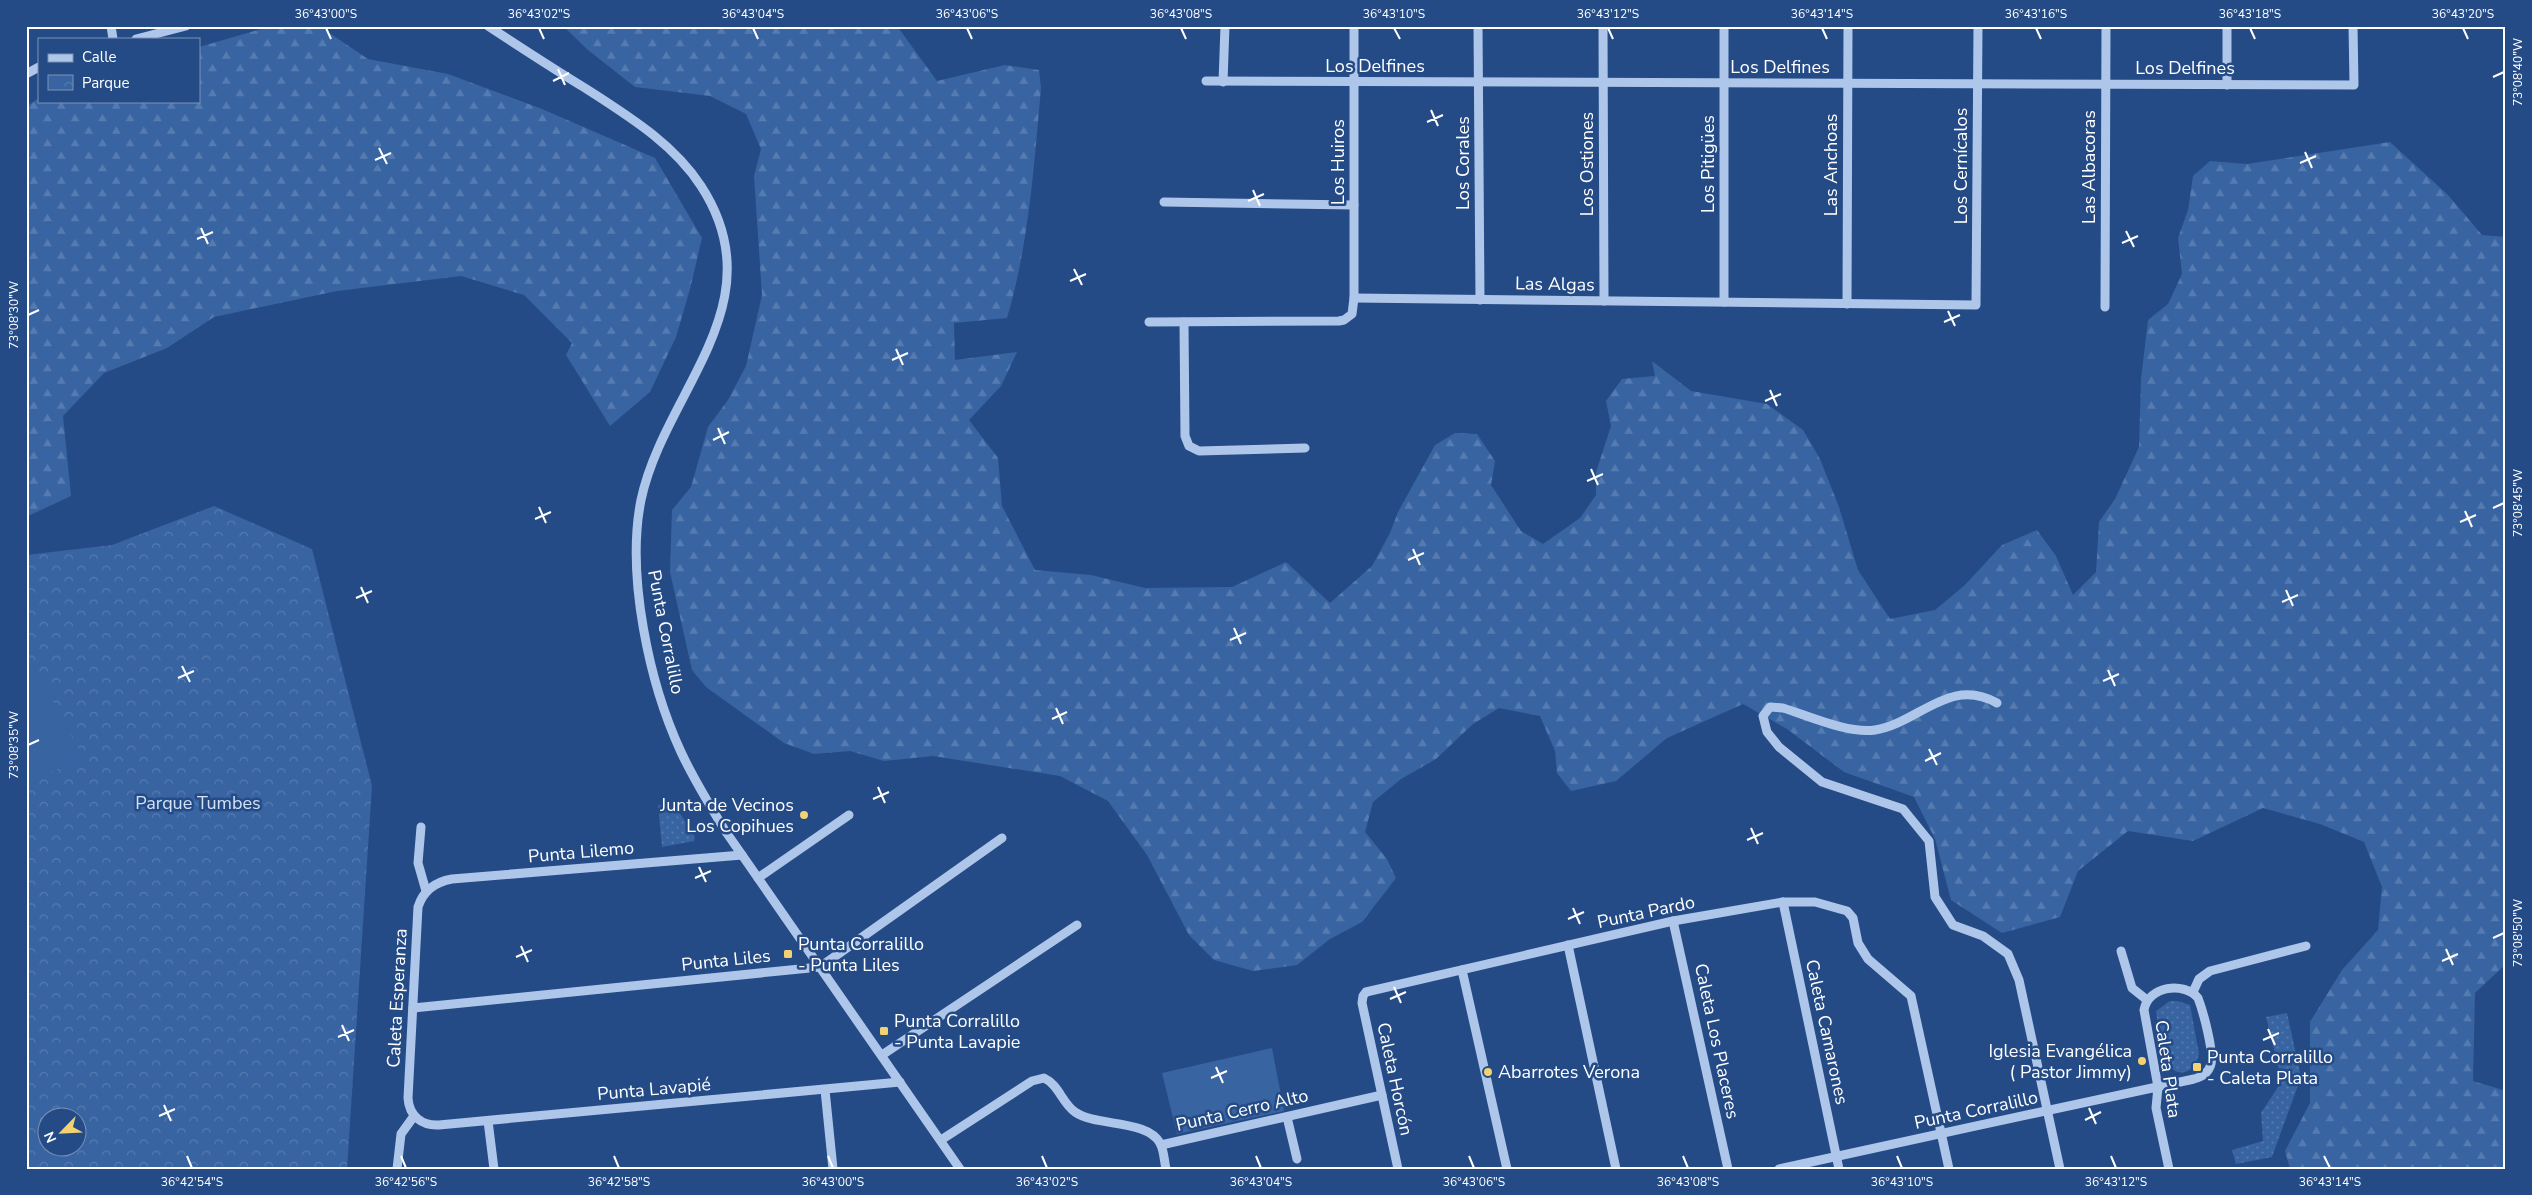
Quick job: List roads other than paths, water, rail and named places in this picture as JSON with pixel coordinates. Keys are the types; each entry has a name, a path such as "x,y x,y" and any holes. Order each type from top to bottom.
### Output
{"street":[{"path":"140,38 186,26"},
{"name":"Punta Corralillo","path":"488,26 616,108 656,137 696,179 718,218 723,237 726,266 724,300 719,322 703,363 655,453 641,501 636,555 640,603 665,709 680,751 726,832 960,1169"},
{"path":"1223,82 1225,26"},
{"name":"Los Huiros","path":"1354,26 1354,298"},
{"name":"Los Corales","path":"1478,26 1480,300"},
{"name":"Los Ostiones","path":"1603,26 1604,301"},
{"name":"Los Pitigües","path":"1724,26 1724,302"},
{"name":"Las Anchoas","path":"1847,304 1848,26"},
{"name":"Los Cernícalos","path":"1976,305 1978,26"},
{"name":"Las Albacoras","path":"2105,307 2106,26"},
{"path":"2227,26 2227,85"},
{"name":"Los Delfines","path":"1206,82 2354,85 2353,26"},
{"path":"26,74 38,68"},
{"path":"1164,202 1354,205"},
{"path":"1149,322 1344,320 1352,314 1354,298"},
{"name":"Las Algas","path":"1354,298 1976,305"},
{"path":"1184,322 1185,436 1189,446 1199,450 1305,448"},
{"path":"1997,703 1967,694 1940,699 1908,718 1877,730 1859,731 1783,708 1770,707 1763,716 1767,732 1779,747 1822,782 1903,808 1929,841 1935,897 1952,925 1983,936 2008,954 2019,980 2060,1169"},
{"path":"758,878 849,815"},
{"path":"421,827 418,863 426,891"},
{"name":"Punta Liles","path":"413,1008 820,967 1002,838"},
{"name":"Punta Lilemo","path":"426,891 439,883 452,879 742,855"},
{"name":"Caleta Esperanza","path":"414,1116 408,1098 418,907 426,891"},
{"name":"Punta Pardo","path":"1363,996 1370,991 1673,921 1783,902 1815,902 1843,910 1850,914 1858,943 1868,959 1906,990 1914,1002 1942,1134"},
{"name":"Caleta Camarones","path":"1783,902 1840,1169"},
{"name":"Caleta Los Placeres","path":"1673,921 1728,1169"},
{"path":"882,1055 1076,925"},
{"path":"1568,945 1616,1169"},
{"path":"2147,1000 2155,993 2177,988 2193,992 2199,980 2210,971 2306,946"},
{"name":"Caleta Plata","path":"2121,951 2132,988 2147,1000 2144,1015 2158,1087 2156,1108 2169,1169"},
{"path":"1462,970 1507,1169"},
{"name":"Punta Corralillo","path":"1779,1169 2199,1078 2207,1071 2211,1057 2201,1005 2193,992"},
{"name":"Caleta Horcón","path":"1363,996 1362,1003 1398,1169"},
{"name":"Punta Cerro Alto","path":"941,1140 1032,1081 1044,1078 1054,1085 1067,1106 1074,1112 1081,1116 1149,1132 1161,1145 1382,1095"},
{"name":"Punta Lavapié","path":"414,1116 421,1122 433,1126 900,1082"},
{"path":"825,1090 833,1169"},
{"path":"398,1169 401,1134 414,1116"},
{"path":"1288,1117 1297,1159"},
{"path":"488,1121 494,1169"},
{"path":"1942,1134 1949,1169"},
{"path":"1161,1145 1166,1169"}],"place":[{"name":"Junta de Vecinos Los Copihues","path":"804,815"},
{"name":"Punta Corralillo - Punta Liles","path":"788,954"},
{"name":"Punta Corralillo - Punta Lavapie","path":"884,1031"},
{"name":"Iglesia Evangélica ( Pastor Jimmy)","path":"2142,1061"},
{"name":"Punta Corralillo - Caleta Plata","path":"2197,1067"},
{"name":"Abarrotes Verona","path":"1488,1072"}],"park label":[{"name":"Parque Tumbes","path":"198,803"}]}
